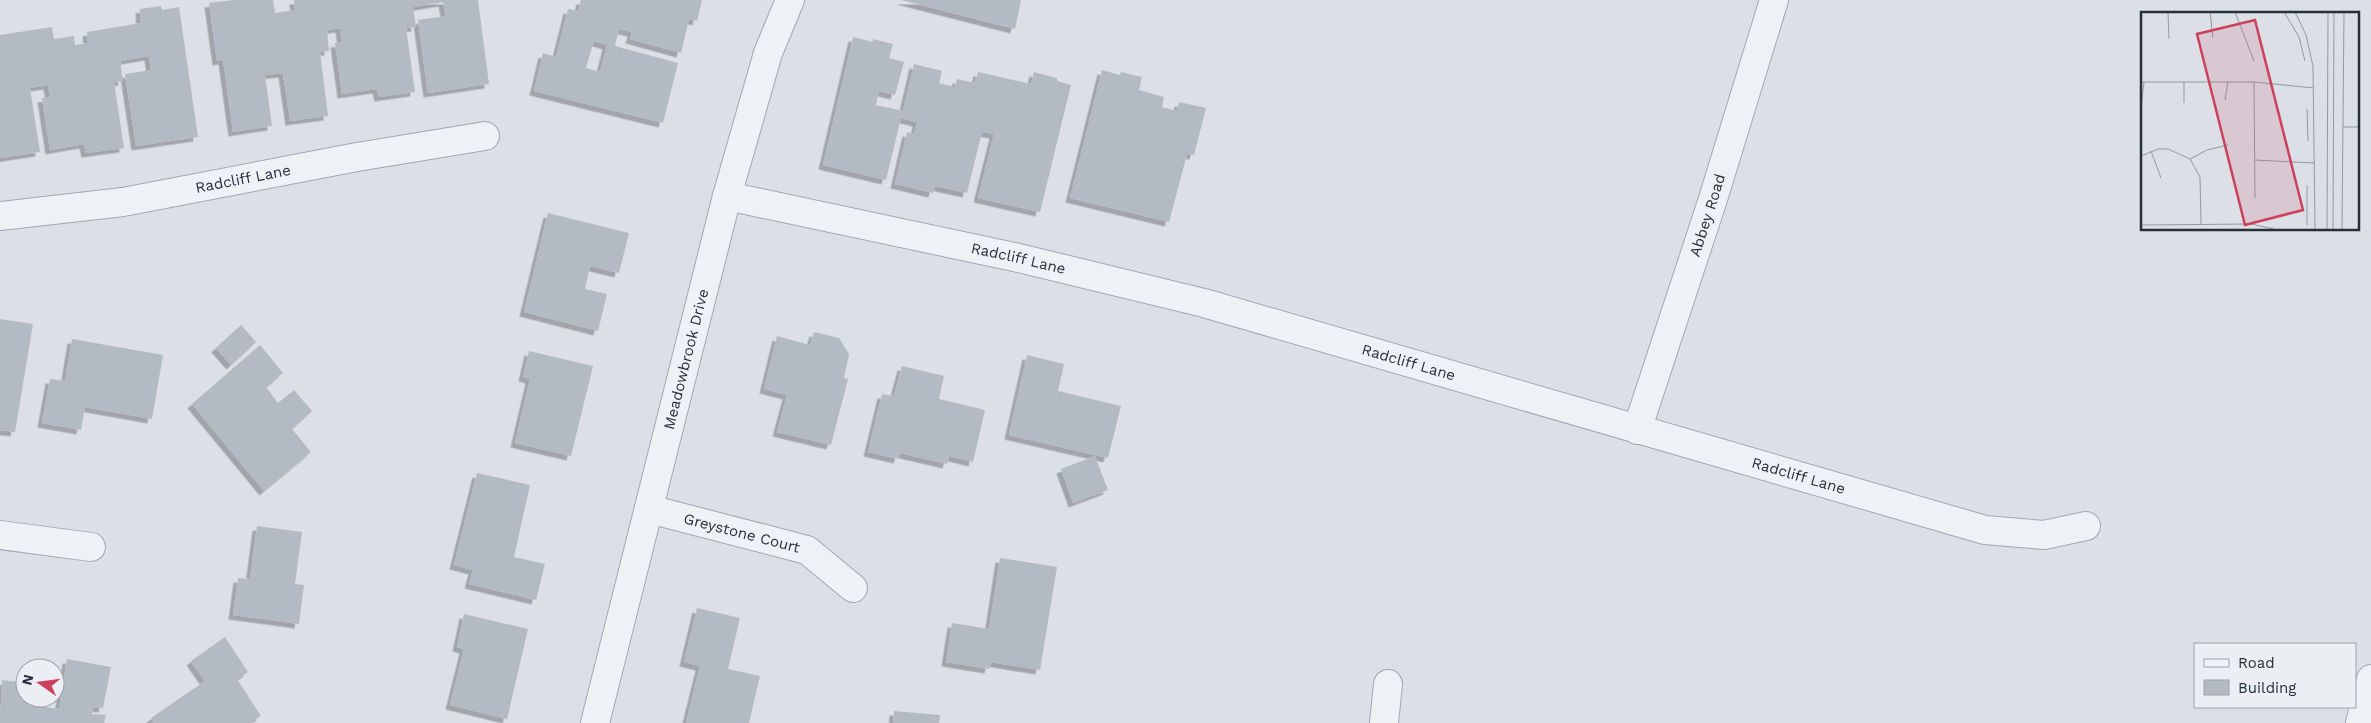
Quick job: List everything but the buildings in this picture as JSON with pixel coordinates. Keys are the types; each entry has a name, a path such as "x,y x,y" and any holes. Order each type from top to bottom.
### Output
{"street":[{"name":"Meadowbrook Drive","path":"595,723 727,196 768,53 790,0"},
{"name":"Abbey Road","path":"1637,430 1713,199 1774,0"},
{"name":"Radcliff Lane","path":"0,216 123,202 357,157 485,136"},
{"name":"Radcliff Lane","path":"727,196 1019,258 1204,303 1985,530 2044,536 2086,526"},
{"name":"Greystone Court","path":"649,509 807,550 854,588"},
{"path":"0,534 91,546"},
{"path":"2360,723 2371,678"},
{"path":"1384,723 1388,684"}]}
